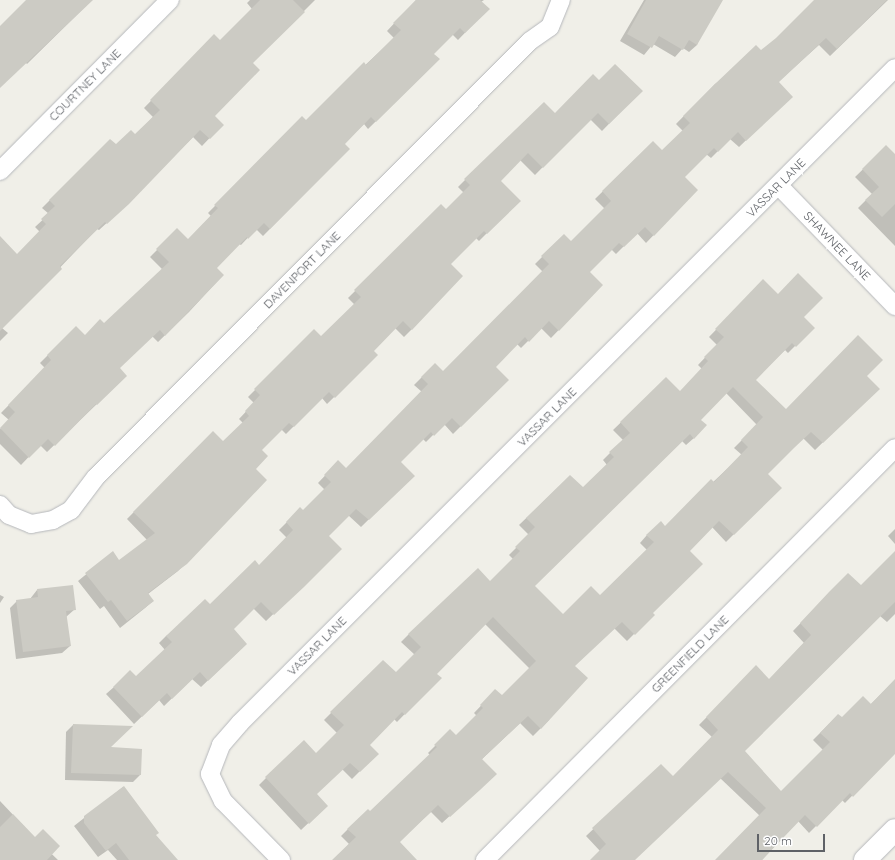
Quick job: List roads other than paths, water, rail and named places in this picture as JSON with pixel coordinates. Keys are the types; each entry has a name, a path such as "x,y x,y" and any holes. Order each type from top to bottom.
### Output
{"street":[{"name":"COURTNEY LANE","path":"0,171 170,0"},
{"name":"DAVENPORT LANE","path":"0,505 9,515 31,524 52,520 71,510 96,477 530,41 550,27 561,0"},
{"name":"VASSAR LANE","path":"281,860 223,801 210,774 221,745 240,723 779,186 895,68"},
{"name":"SHAWNEE LANE","path":"779,186 895,306"},
{"name":"GREENFIELD LANE","path":"485,860 895,448"},
{"path":"865,860 895,830"}]}
